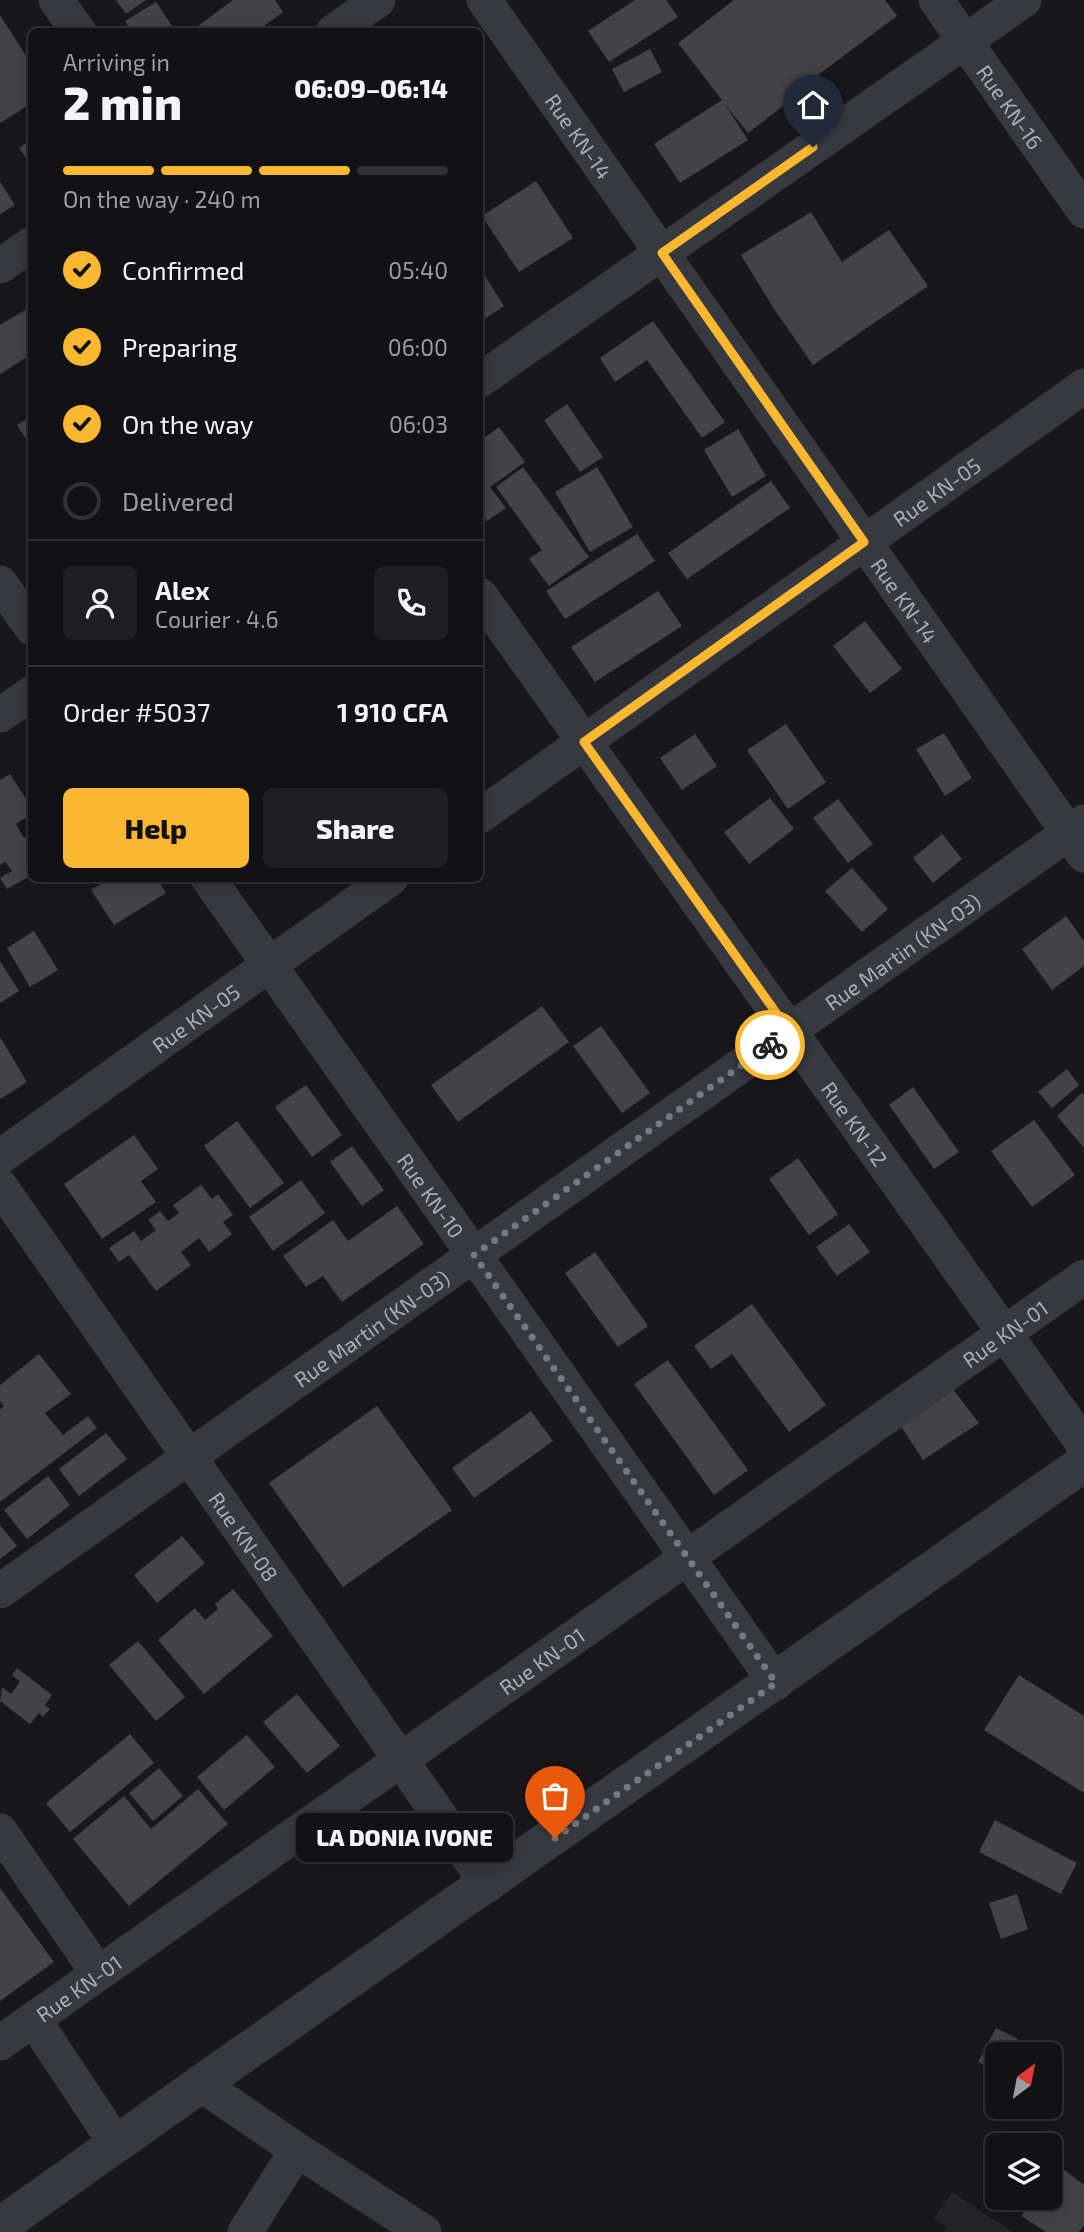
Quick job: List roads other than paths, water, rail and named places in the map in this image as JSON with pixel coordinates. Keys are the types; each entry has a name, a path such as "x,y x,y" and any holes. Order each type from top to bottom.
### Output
{"street":[{"path":"56,0 76,28"},
{"path":"339,28 378,0"},
{"name":"Rue KN-14","path":"484,0 864,542 1079,837"},
{"name":"Rue KN-16","path":"936,0 1084,211"},
{"path":"483,378 1024,0"},
{"path":"0,266 28,247"},
{"name":"Rue KN-05","path":"483,814 1084,386"},
{"path":"0,583 28,622"},
{"name":"Rue KN-12","path":"483,599 1084,1445"},
{"path":"0,715 28,696"},
{"name":"Rue Martin (KN-03)","path":"0,1591 789,1031 1079,837"},
{"name":"Rue KN-10","path":"211,882 776,1683"},
{"name":"Rue KN-05","path":"0,1157 385,882"},
{"name":"Rue KN-08","path":"0,1186 488,1885"},
{"name":"Rue KN-01","path":"0,2043 1084,1277"},
{"path":"0,2226 199,2083 776,1683 1084,1463"},
{"path":"0,1831 98,1973"},
{"path":"34,2020 116,2144"},
{"path":"199,2083 424,2232"},
{"path":"245,2232 297,2150"}],"place":[{"name":"LA DONIA IVONE","path":"555,1838"}]}
